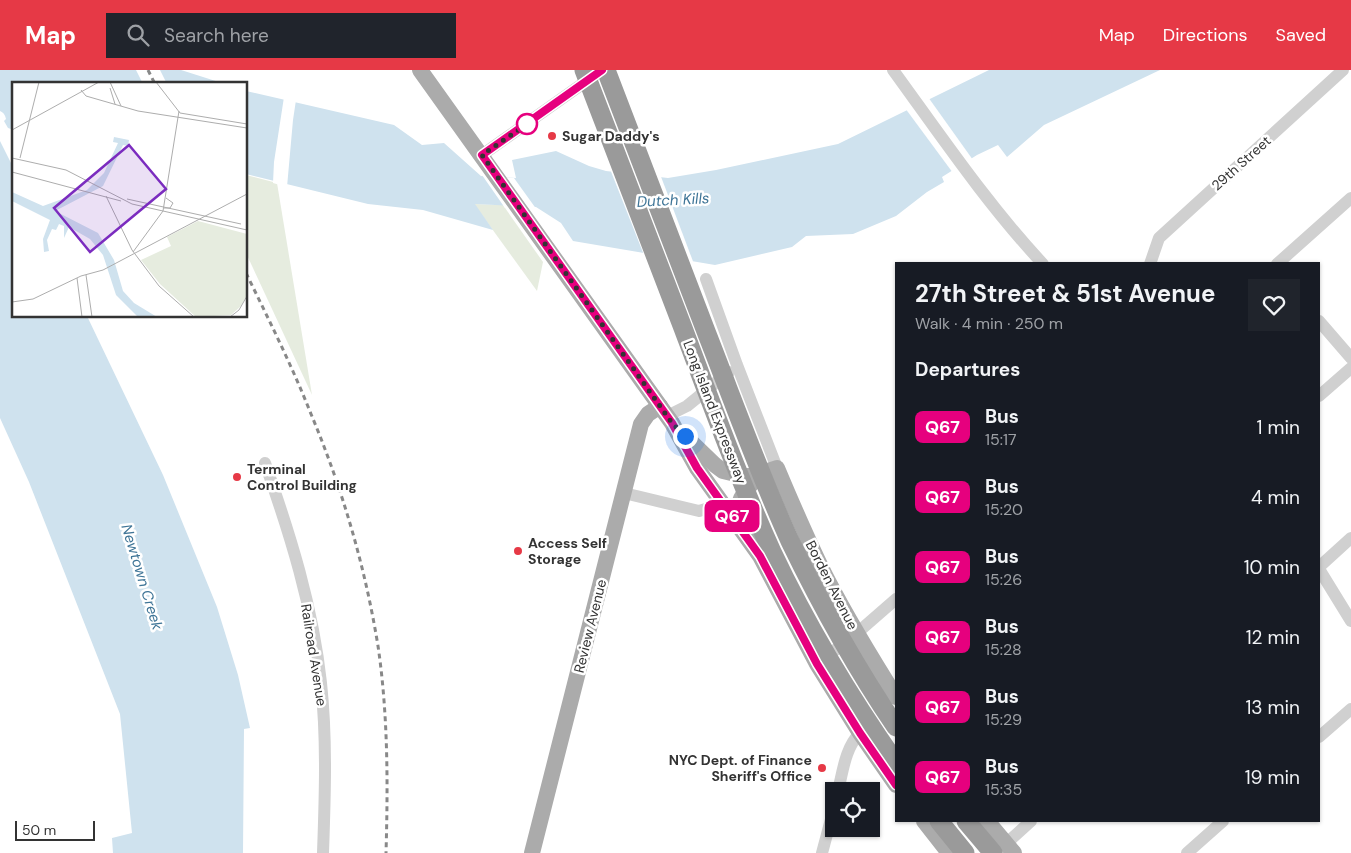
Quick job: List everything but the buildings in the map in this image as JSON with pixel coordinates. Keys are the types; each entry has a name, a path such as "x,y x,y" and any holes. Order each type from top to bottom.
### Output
{"highway":[{"name":"Long Island Expressway","path":"606,70 756,461 778,513 831,621 895,725"},
{"name":"Long Island Expressway","path":"585,76 734,462 761,527 818,641 860,710 894,772"},
{"path":"940,822 965,853"},
{"path":"967,822 1002,851"}],"main road":[{"path":"420,70 667,415 697,468 750,541 769,571 817,664 860,733 894,772"},
{"name":"Review Avenue","path":"532,853 642,421 648,414 667,415"},
{"path":"667,415 710,461 719,468 744,476 759,475"},
{"path":"720,499 759,475 777,468"},
{"name":"Borden Avenue","path":"777,468 819,562 857,633 895,695"},
{"path":"750,541 739,501 742,494 759,475"},
{"path":"925,822 950,853"},
{"path":"988,822 1002,851"}],"street":[{"path":"577,70 585,76"},
{"path":"482,155 585,76 602,70"},
{"path":"893,70 969,175 1041,262"},
{"name":"29th Street","path":"1151,262 1159,238 1343,70"},
{"path":"1279,262 1351,198"},
{"name":"Borden Avenue","path":"706,279 737,366 777,468"},
{"path":"1320,322 1351,358"},
{"name":"Review Avenue","path":"667,415 687,406 737,366"},
{"path":"1320,395 1351,368"},
{"name":"Railroad Avenue","path":"265,463 297,565 311,620 321,681 324,744 323,853"},
{"path":"624,493 699,511 709,508 720,499"},
{"path":"1320,567 1351,538"},
{"path":"1320,570 1351,621"},
{"path":"817,664 895,600"},
{"path":"1320,736 1351,708"},
{"path":"840,782 850,746 860,733"},
{"path":"1002,851 1030,822"},
{"path":"1187,853 1222,822"},
{"path":"822,853 826,837"}],"shaded area":[{"path":"248,176 277,183 312,395 248,257"},
{"path":"474,204 503,205 543,262 537,291"}],"water":[{"path":"0,70 181,70 219,82 12,82 12,129 8,128 4,121 6,119 5,115 0,111"},
{"name":"Dutch Kills","path":"989,70 1160,70 1044,125 1007,157 998,145 977,155 942,177 944,182 927,192 896,216 853,234 806,236 792,247 715,265 573,241 561,223 536,207 475,204 493,230 423,210 368,204 248,174 248,91 394,125 422,145 444,143 481,176 516,178 512,160 556,151 589,166 606,171 668,178 716,170 838,144"},
{"name":"Newtown Creek","path":"0,141 12,165 12,318 88,318 163,475 217,607 238,675 250,728 244,729 243,853 113,853 112,838 132,833 120,714 29,482 0,418"}],"pier":[{"path":"136,70 160,70 166,82 142,82"},
{"path":"284,97 296,100 287,187 273,183 274,162"},
{"path":"928,97 973,160 953,173 905,108"},
{"path":"610,169 660,174 694,264 644,255"},
{"path":"482,175 514,178 537,210 505,208"}],"railway":[{"path":"148,70 154,82"},
{"path":"248,277 304,396 333,470 366,586 378,646 384,697 387,775 386,853"}],"bus line":[{"name":"Q67","path":"602,70 482,155 672,423 697,468 760,556 797,628 840,703 895,784"}],"place":[{"name":"Sugar Daddy's","path":"552,136"},
{"name":"Terminal Control Building","path":"237,477"},
{"name":"Access Self Storage","path":"518,551"},
{"name":"NYC Dept. of Finance Sheriff's Office","path":"822,768"}],"route":[{"path":"527,124 530,122 482,155 672,423 685,436"}]}
